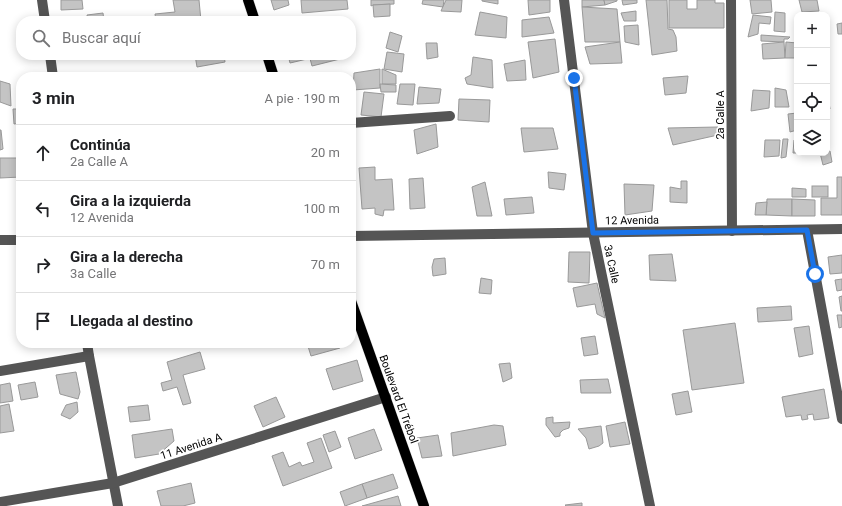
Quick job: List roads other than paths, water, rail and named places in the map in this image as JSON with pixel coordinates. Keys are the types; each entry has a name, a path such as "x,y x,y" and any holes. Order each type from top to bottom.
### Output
{"main road":[{"path":"248,0 253,16"},
{"path":"269,60 272,72"},
{"name":"Boulevard El Trébol","path":"356,314 424,506"}],"street":[{"path":"42,0 44,16"},
{"name":"3a Calle","path":"564,0 593,233 650,506"},
{"name":"2a Calle A","path":"731,0 732,231"},
{"path":"51,60 52,72"},
{"path":"356,123 450,116"},
{"path":"807,230 842,419"},
{"name":"12 Avenida","path":"356,236 842,230"},
{"path":"0,240 16,240"},
{"path":"88,348 118,506"},
{"path":"0,371 89,356"},
{"name":"11 Avenida A","path":"0,502 113,483 386,397"}]}
